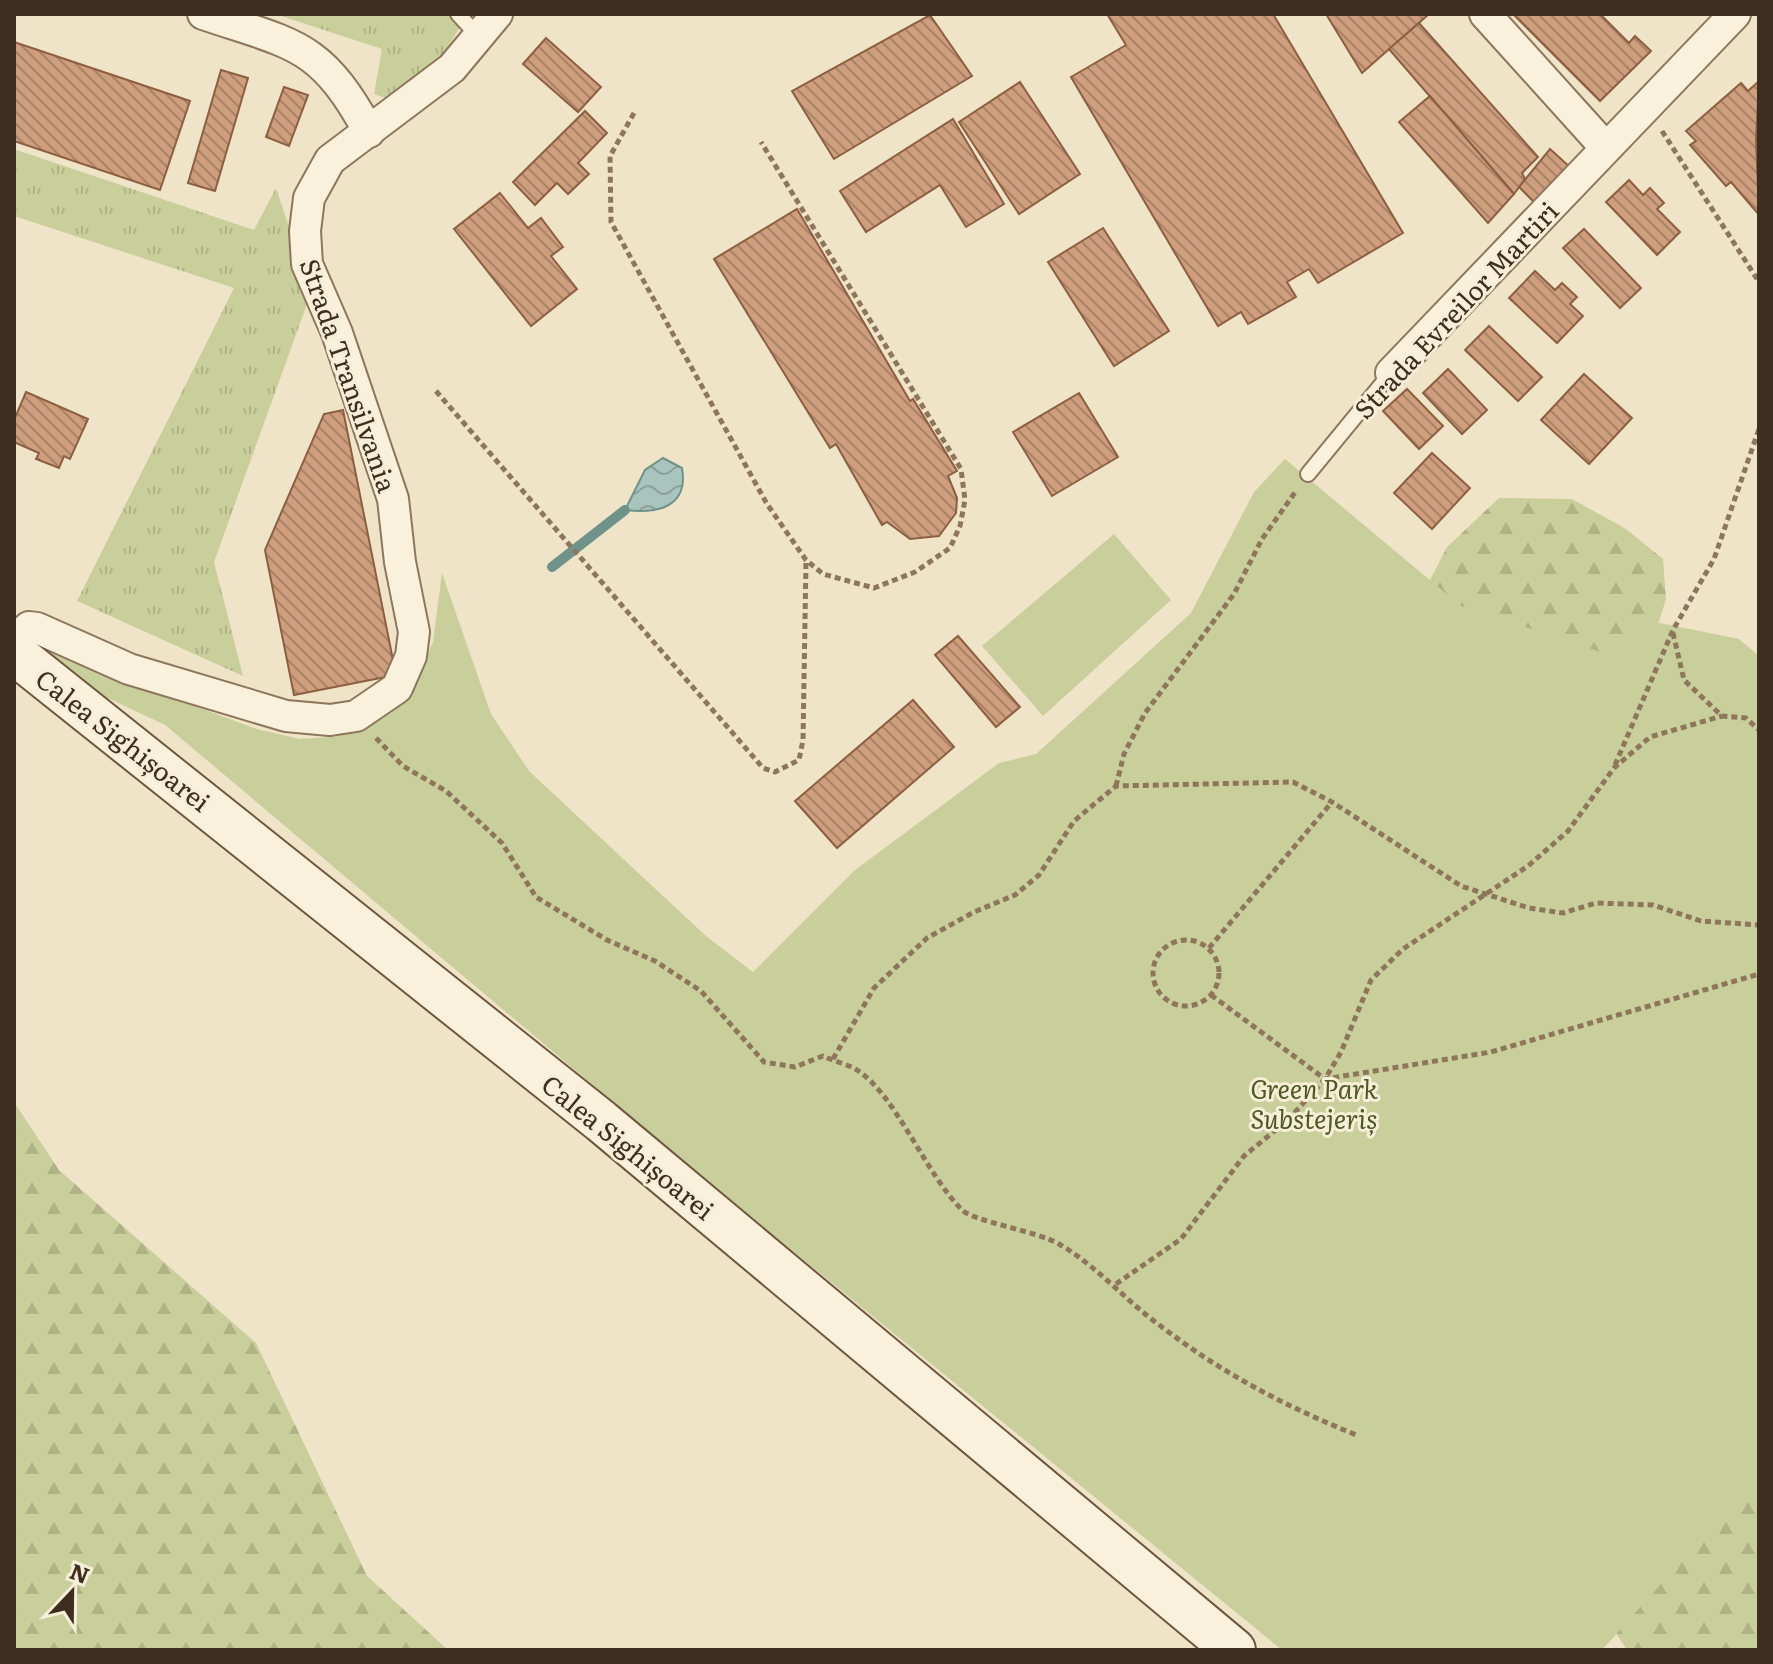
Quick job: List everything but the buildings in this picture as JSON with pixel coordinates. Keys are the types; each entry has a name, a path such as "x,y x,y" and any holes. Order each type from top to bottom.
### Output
{"main road":[{"name":"Calea Sighișoarei","path":"14,653 601,1121 1234,1650"}],"street":[{"path":"203,14 300,47 325,65 346,90 369,132"},
{"path":"1485,14 1606,148"},
{"name":"Strada Evreilor Martiri","path":"1391,373 1735,14"},
{"name":"Strada Transilvania","path":"356,716 397,688 411,656 414,632 400,562 393,499 337,333 307,264 305,231 309,198 330,160 452,68 488,26"},
{"path":"14,641 29,627 37,628 129,669 286,716 330,720 356,716"}],"lane":[{"path":"458,14 488,26"},
{"name":"Strada Evreilor Martiri","path":"1308,474 1391,373"}],"path":[{"path":"634,113 610,156 611,222 767,504 806,560 823,574 857,585 874,588 893,583 950,548 960,526 965,500 961,469 761,142"},
{"path":"1658,123 1759,282"},
{"path":"436,391 763,768 775,772 799,760 803,740 806,560"},
{"path":"1116,1284 1181,1239 1244,1156 1289,1119 1325,1079 1341,1052 1371,980 1403,949 1482,893 1528,866 1568,831 1614,768 1673,630 1714,559 1755,450 1759,429"},
{"path":"833,1059 874,988 927,938 974,912 1015,895 1039,875 1074,821 1116,786 1124,754 1145,713 1234,594 1262,539 1308,474"},
{"path":"1673,630 1684,680 1722,716"},
{"path":"356,716 403,766 446,791 502,843 536,897 607,940 655,961 701,991 764,1062 795,1067 823,1056 858,1070 893,1110 930,1172 965,1213 1019,1227 1058,1243 1116,1284 1155,1322 1222,1370 1295,1411 1359,1436"},
{"path":"1614,768 1650,737 1722,716 1746,718 1759,730"},
{"path":"1116,786 1293,782 1332,802 1461,886 1529,908 1563,913 1596,903 1653,905 1701,921 1759,925"},
{"path":"1209,948 1332,802"},
{"path":"1183,939 1197,941 1209,948 1220,971 1211,995 1200,1003 1186,1006 1172,1003 1160,994 1154,981 1153,967 1159,953 1169,944 1183,939"},
{"path":"1211,995 1325,1079 1491,1052 1759,974"}],"green space":[{"path":"275,14 466,14 435,62 391,100 374,94 382,49"},
{"path":"14,149 254,230 276,188 311,293 214,562 243,676 77,601 234,288 14,216"},
{"name":"Green Park Substejeriș","path":"1285,459 1461,606 1601,652 1660,623 1739,639 1759,656 1759,1474 1602,1650 1282,1650 696,1172 165,725 44,668 54,654 257,729 300,739 341,736 391,713 416,680 433,642 442,573 491,714 529,771 706,936 753,972 855,870 999,763 1036,754 1191,613 1254,492"},
{"path":"1499,498 1572,499 1626,529 1663,559 1666,599 1641,681 1394,650 1447,547"},
{"path":"1114,534 1171,600 1043,716 982,646"},
{"path":"14,1102 59,1170 256,1343 367,1576 448,1650 14,1650"},
{"path":"1759,1405 1759,1650 1627,1650 1585,1587"}],"water":[{"path":"663,458 682,468 683,481 675,500 659,509 625,510 645,470"}],"waterway":[{"path":"552,567 625,510"}]}
